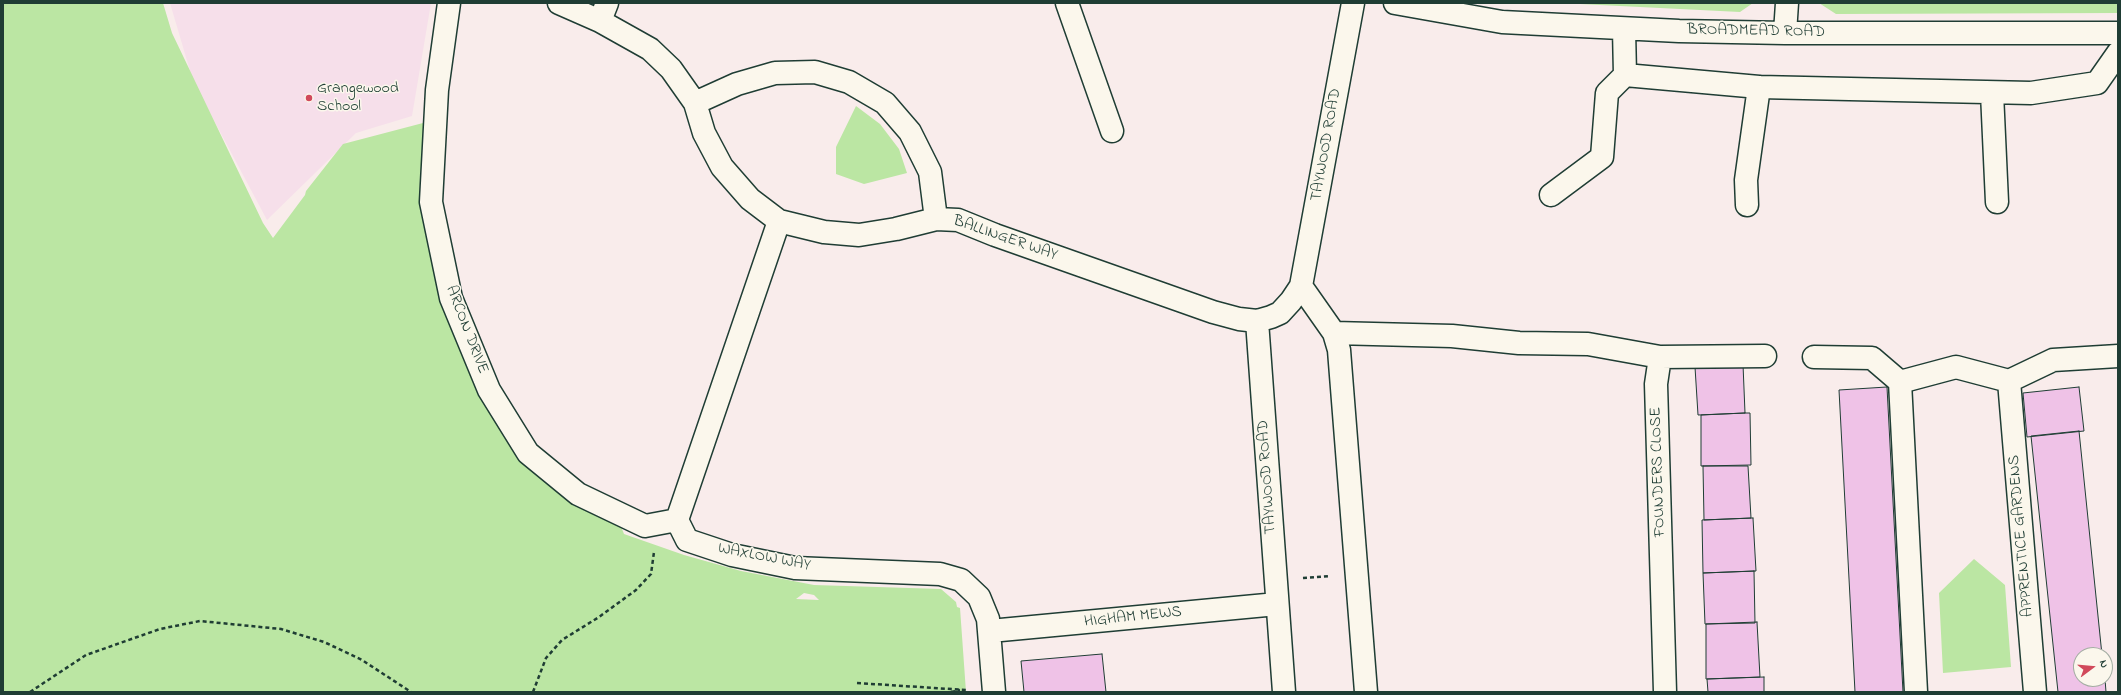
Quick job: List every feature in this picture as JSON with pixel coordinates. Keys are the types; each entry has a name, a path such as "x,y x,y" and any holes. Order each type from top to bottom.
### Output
{"street":[{"name":"ARCON DRIVE","path":"449,3 437,90 431,202 451,298 489,390 528,453 578,494 645,526 667,522"},
{"name":"BALLINGER WAY","path":"559,3 603,12 650,49 671,70 695,104 704,133 722,167 750,199 779,221 824,232 859,235 896,230 936,219 958,220 994,235 1213,312 1239,319 1257,321"},
{"path":"1067,3 1112,131"},
{"name":"TAYWOOD ROAD","path":"1284,692 1274,579 1257,321 1280,313 1291,301 1301,286 1353,3"},
{"name":"BROADMEAD ROAD","path":"1395,3 1502,22 1624,28 1785,33 2118,33"},
{"path":"1785,33 1787,3"},
{"path":"1551,195 1602,157 1607,93 1625,75 1624,28"},
{"path":"1625,75 1759,88 2031,93 2097,83 2118,53"},
{"path":"695,104 737,84 774,73 815,72 849,82 885,103 910,132 930,172 936,219"},
{"path":"1746,205 1746,180 1759,88"},
{"path":"1992,93 1997,202"},
{"path":"667,522 779,221"},
{"path":"1301,286 1334,333 1339,350 1366,692"},
{"path":"1334,333 1452,336 1520,343 1588,344 1660,357 1765,356"},
{"path":"1900,382 1956,367 2009,381 2053,360 2118,356"},
{"name":"FOUNDERS CLOSE","path":"1660,357 1656,384 1664,692"},
{"path":"1814,357 1872,358 1900,382 1916,692"},
{"name":"APPRENTICE GARDENS","path":"2009,381 2035,692"},
{"name":"WAXLOW WAY","path":"667,522 687,540 732,555 795,568 940,574 952,576 961,580 979,597 988,619 994,692"},
{"name":"HIGHAM MEWS","path":"990,631 1277,604"}],"path":[{"path":"533,692 546,658 562,640 599,618 636,590 651,574 667,522"},
{"path":"1274,579 1357,574"},
{"path":"30,692 86,655 160,629 200,621 280,629 324,642 362,660 411,692"},
{"path":"857,683 994,692"},
{"path":"951,692 964,690"}],"shaded area":[{"name":"Grangewood School","path":"170,3 431,3 412,116 356,133 267,220 193,81"}],"green space":[{"path":"3,3 163,3 172,33 263,223 273,238 305,195 306,191 343,144 423,123 423,125 428,124 444,288 529,451 614,509 624,534 684,555 741,571 814,585 941,589 956,602 957,607 960,608 966,692 3,692","holes":["804,593 814,595 819,600 796,599"]},
{"path":"1560,3 1753,3 1740,12"},
{"path":"1819,3 2118,3 2118,13 1836,14"},
{"path":"856,106 880,124 899,149 907,173 864,184 836,174 836,147"},
{"path":"1974,559 2005,585 2011,667 1943,673 1939,593"}],"building":[{"path":"1743,364 1745,413 1698,415 1695,367"},
{"path":"1887,387 1903,692 1855,692 1839,390"},
{"path":"2079,387 2084,431 2027,437 2023,393"},
{"path":"1750,413 1751,465 1701,466 1701,415"},
{"path":"2079,431 2101,647 2073,647 2073,687 2106,687 2106,692 2058,692 2031,436"},
{"path":"1703,466 1748,466 1751,518 1704,520"},
{"path":"1753,518 1756,571 1703,573 1702,520"},
{"path":"1754,571 1755,623 1705,624 1703,573"},
{"path":"1757,622 1760,677 1706,679 1706,624"},
{"path":"1102,654 1106,692 1024,692 1021,661"},
{"path":"1764,677 1764,692 1708,692 1707,679"}],"place":[{"name":"Grangewood School","path":"309,98"}]}
